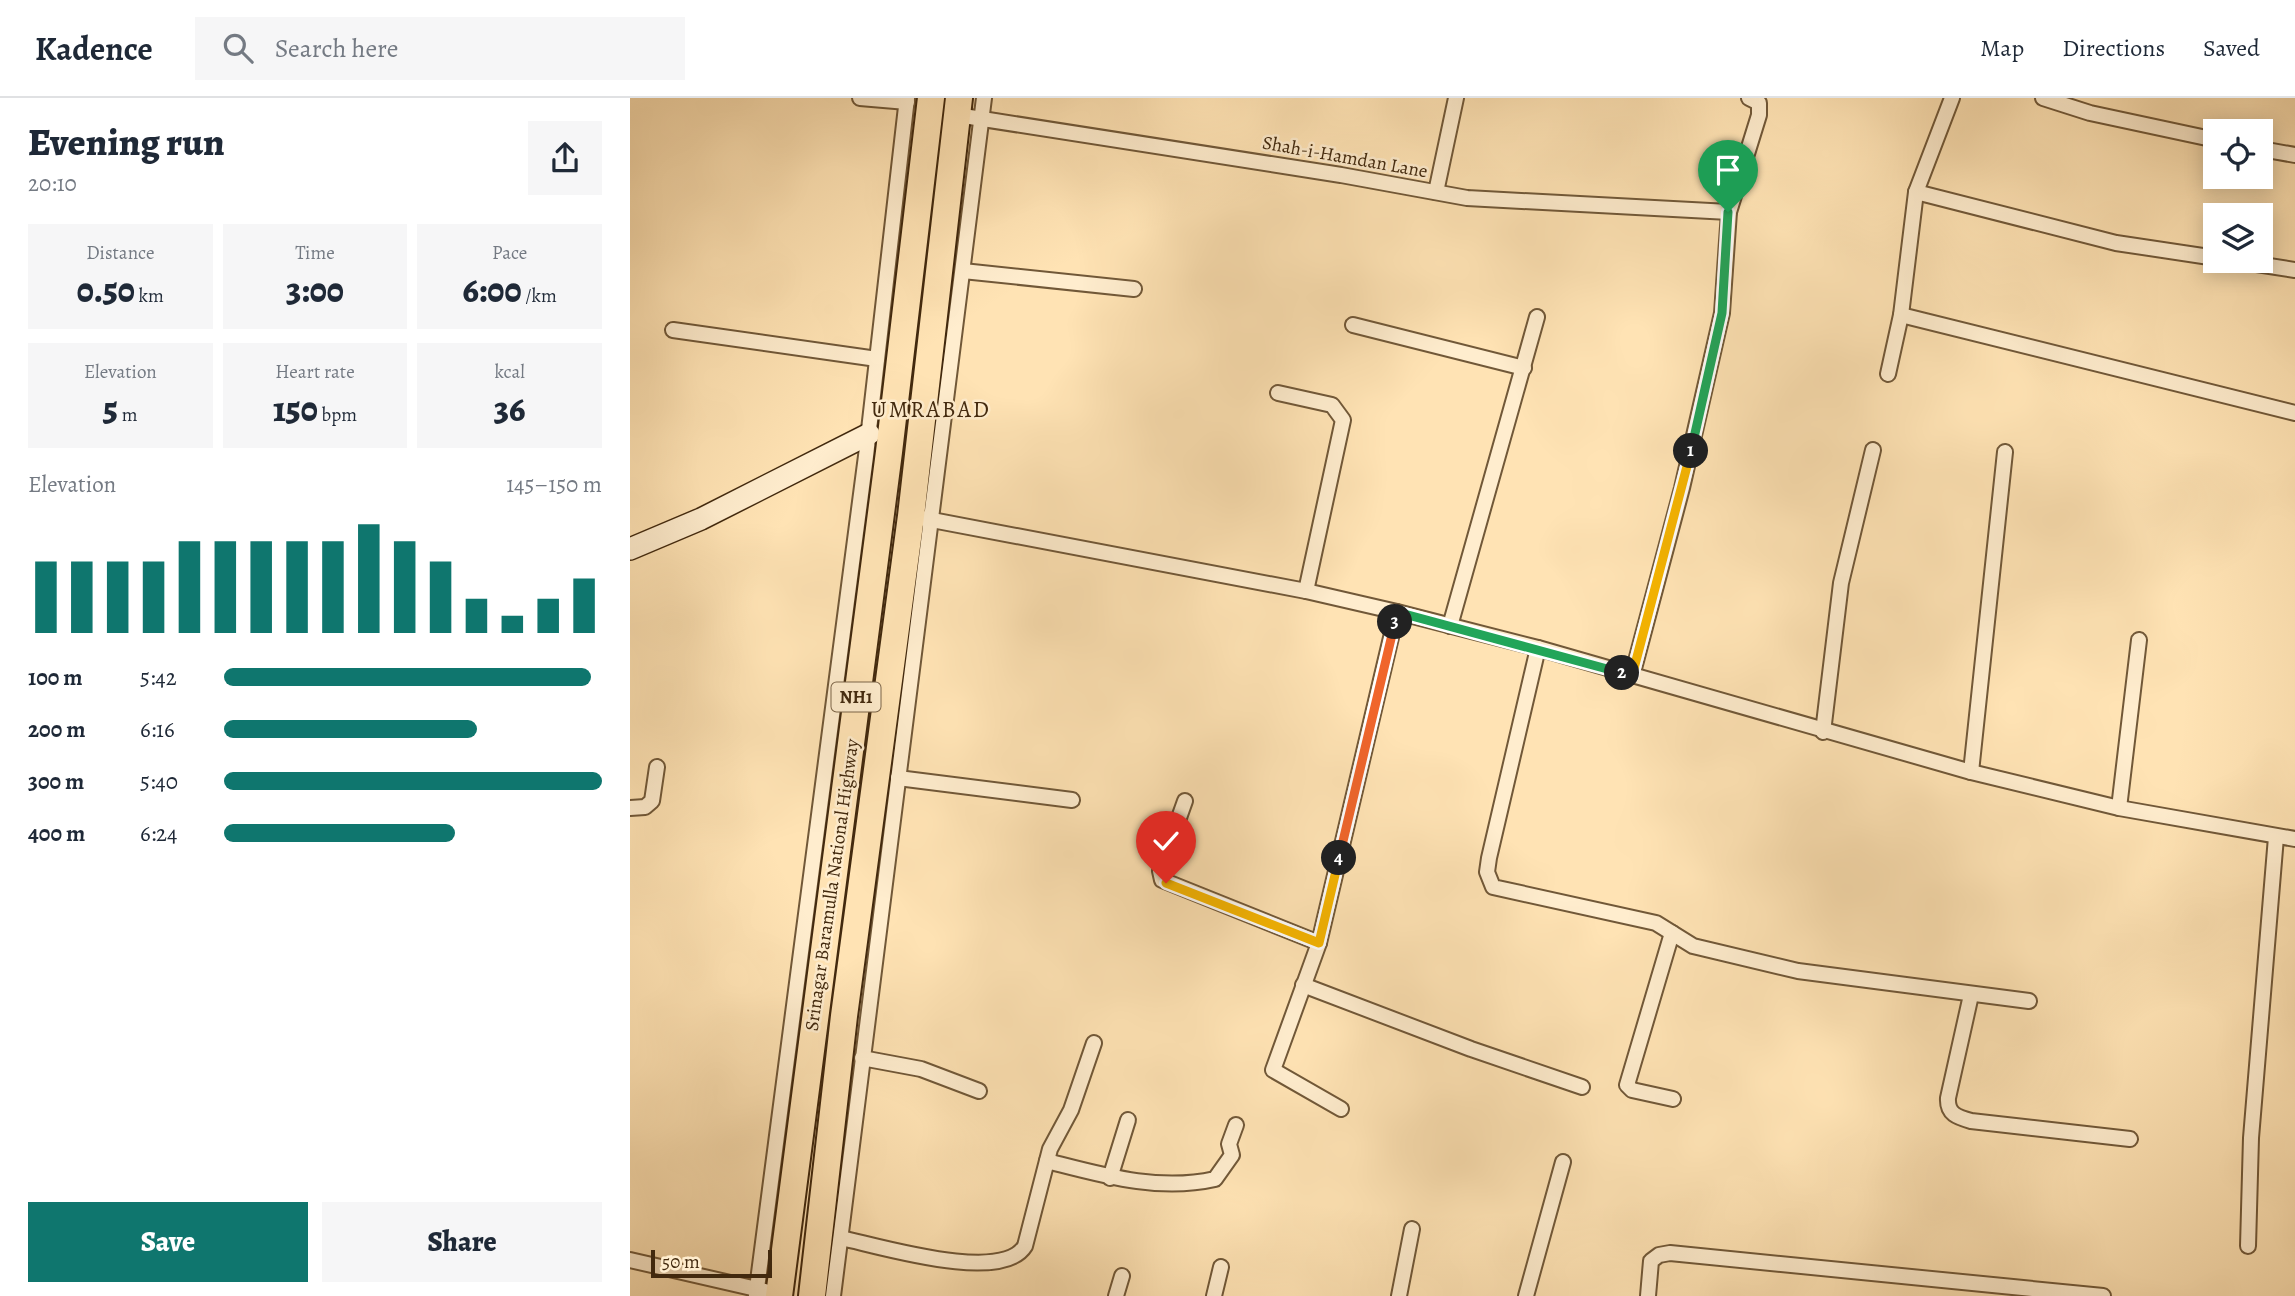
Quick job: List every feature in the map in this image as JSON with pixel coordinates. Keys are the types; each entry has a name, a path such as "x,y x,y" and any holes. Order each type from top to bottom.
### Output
{"highway":[{"name":"Srinagar Baramulla National Highway","path":"768,1294 839,742 889,452 915,99"},
{"name":"NH1","path":"812,1296 844,1016 922,517 966,110"}],"street":[{"path":"839,742 877,359 915,99 860,98"},
{"path":"833,1296 898,778 922,517 963,271 966,110 984,98"},
{"path":"1436,192 1456,98"},
{"path":"1632,676 1682,488 1722,313 1728,212 1759,115 1759,103 1749,98"},
{"path":"1888,374 1901,315 1916,192 1951,98"},
{"path":"2043,98 2091,113 2203,137"},
{"name":"Shah-i-Hamdan Lane","path":"966,110 1499,202 1728,212"},
{"path":"2273,151 2295,155"},
{"path":"1916,192 2116,243 2203,256"},
{"path":"2273,267 2295,270"},
{"path":"963,271 1134,289"},
{"path":"1901,315 2295,413"},
{"path":"1450,626 1537,317"},
{"path":"1353,325 1524,368"},
{"path":"673,330 877,359"},
{"path":"1278,393 1332,405 1343,420 1306,591"},
{"path":"630,549 648,544 724,508 869,434"},
{"path":"1823,732 1841,583 1873,450"},
{"path":"1971,772 2005,452"},
{"path":"922,517 1306,591 1397,612 1538,648 1823,732 1971,772 2119,808 2295,839"},
{"path":"1341,1109 1273,1069 1319,943 1397,612"},
{"path":"2119,808 2139,640"},
{"path":"1538,648 1489,859 1489,880 1500,890 1656,923 1693,946 1798,971 1971,995 2029,1000"},
{"path":"630,808 645,807 652,801 657,767"},
{"path":"898,778 1072,800"},
{"path":"1185,801 1160,871 1162,880 1319,943"},
{"path":"2248,1246 2251,1138 2276,837"},
{"path":"1672,933 1627,1085 1632,1090 1673,1099"},
{"path":"1303,985 1471,1049 1582,1087"},
{"path":"1971,995 1948,1098 1948,1107 1953,1114 1971,1121 2130,1139"},
{"path":"841,1238 958,1262 1009,1260 1019,1256 1026,1246 1050,1149 1071,1110 1094,1043"},
{"path":"862,1058 921,1069 979,1091"},
{"path":"1110,1178 1128,1120"},
{"path":"1047,1161 1110,1178 1184,1186 1215,1178 1231,1155 1229,1144 1236,1125"},
{"path":"1527,1296 1563,1162"},
{"path":"1399,1296 1412,1229"},
{"path":"1648,1296 1651,1261 1670,1253 2103,1296"},
{"path":"630,1260 768,1294"},
{"path":"1214,1296 1221,1267"},
{"path":"1116,1296 1122,1276"}],"district":[{"name":"UMRABAD","path":"931,409"}],"route":[{"path":"1166,883 1319,943 1397,612 1538,648 1632,676 1682,488 1722,313 1724,240 1728,212"}]}
